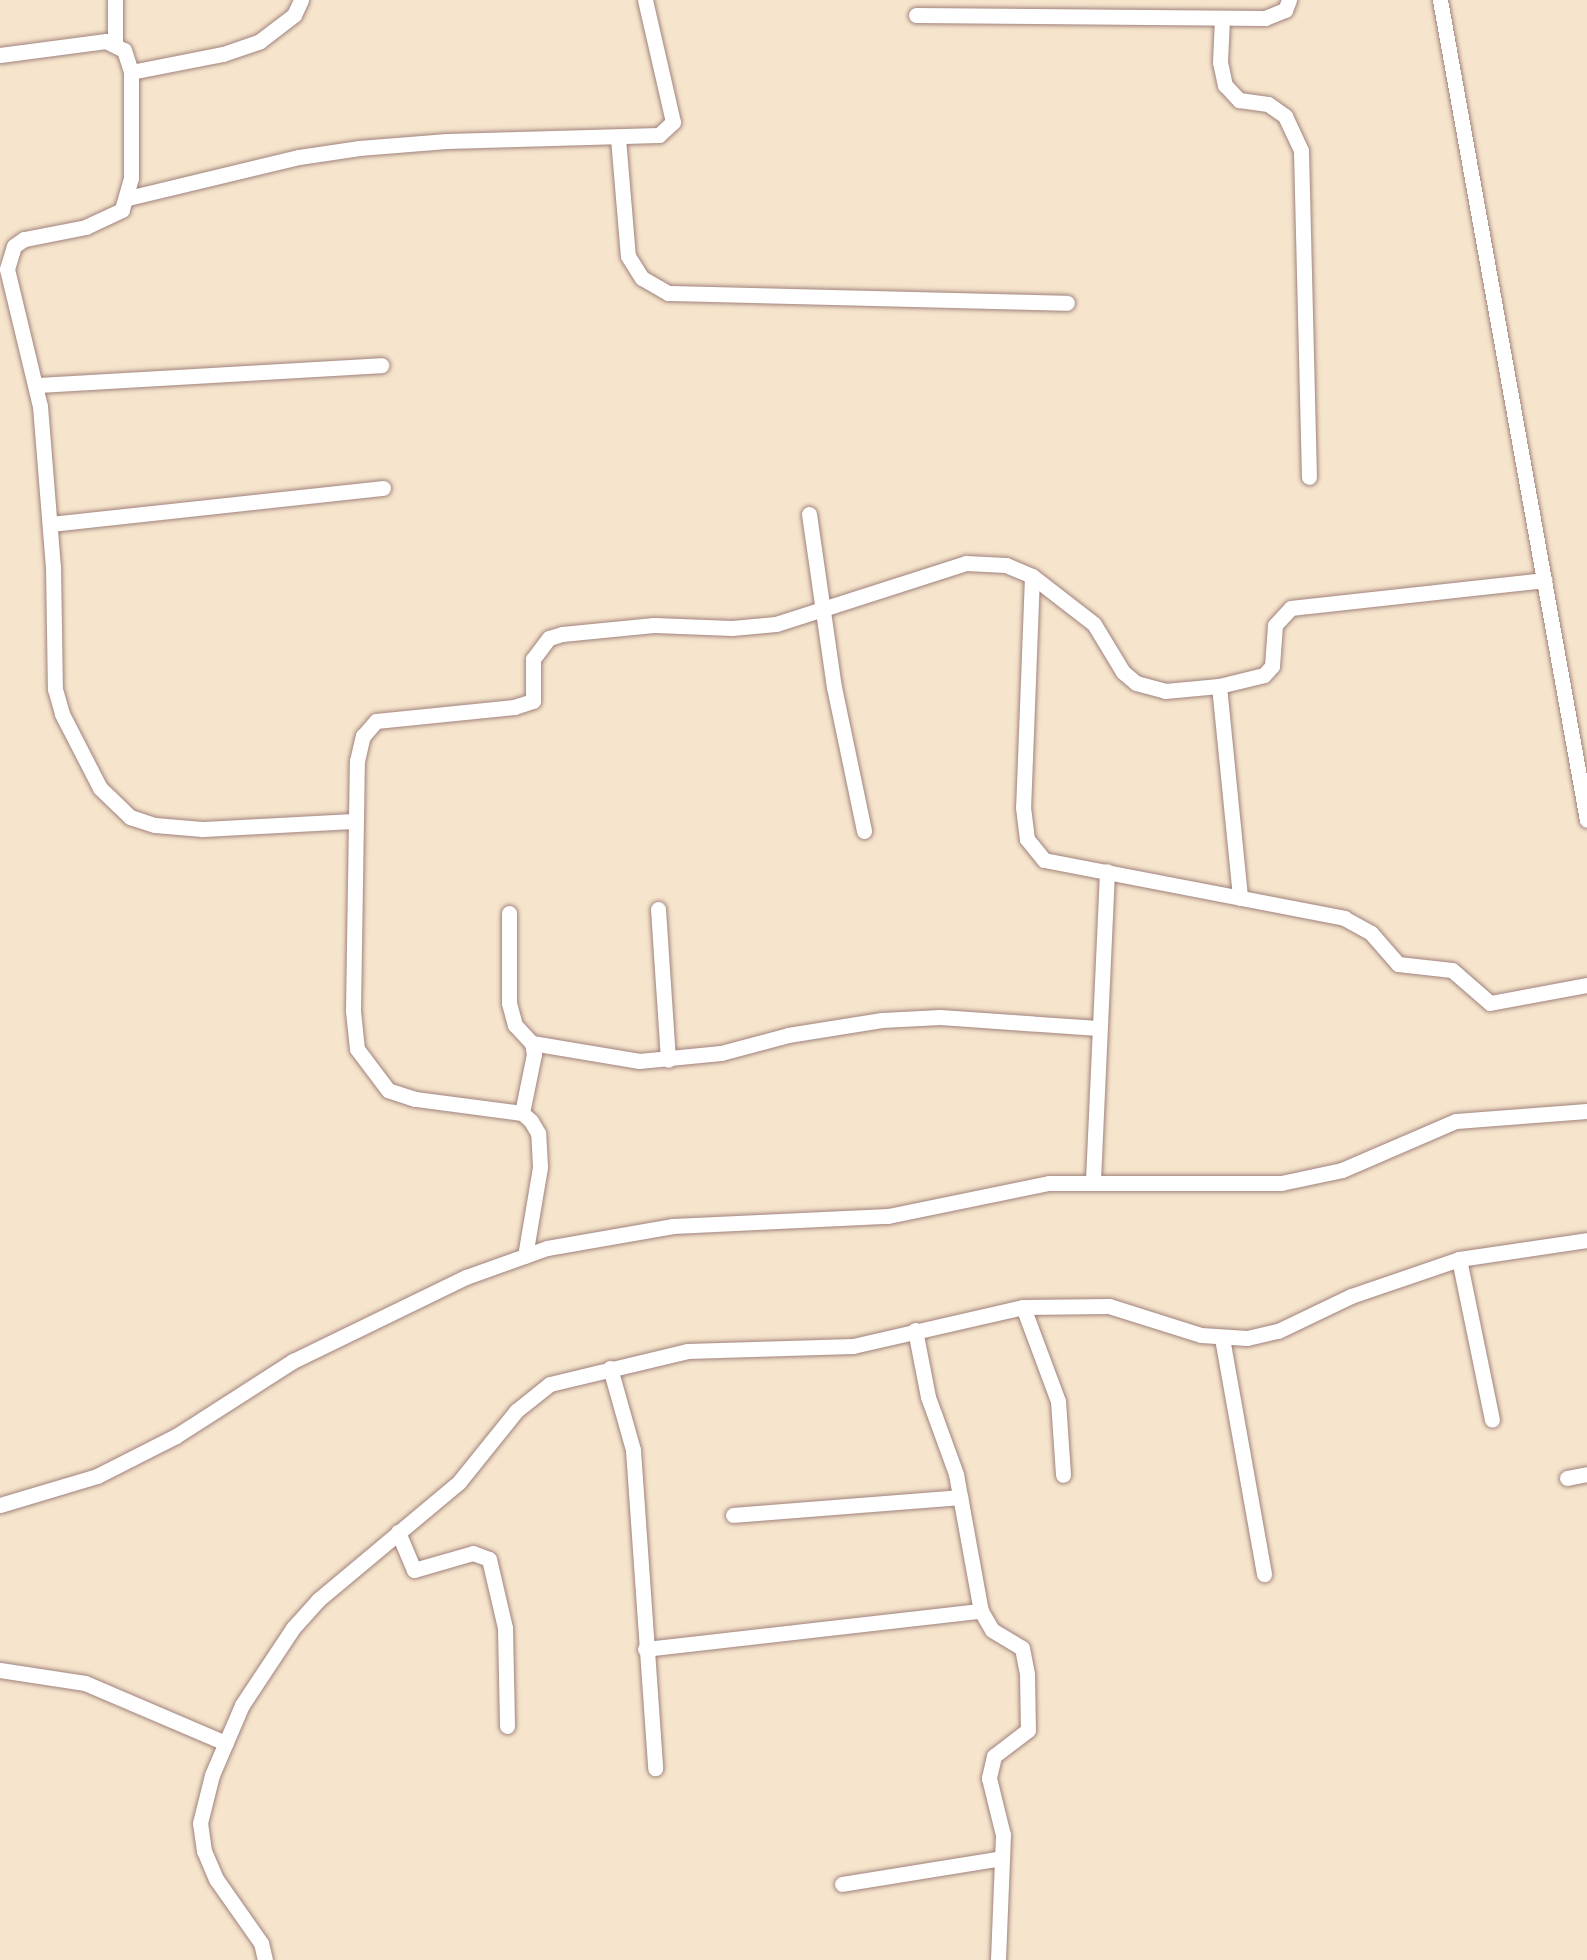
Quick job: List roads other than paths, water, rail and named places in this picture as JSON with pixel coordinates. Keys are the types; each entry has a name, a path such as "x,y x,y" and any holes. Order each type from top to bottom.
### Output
{"street":[{"path":"116,0 116,42 128,59 131,72 128,198 122,210 109,219 24,238 14,246 7,269 37,385 50,524 55,689 62,714 112,804 130,817 154,825 202,828 355,821"},
{"path":"131,72 223,54 260,41 294,15 300,0"},
{"path":"128,198 299,157 359,148 447,140 659,135 673,122 645,0"},
{"path":"916,15 1055,8 1222,18 1276,16 1285,10 1288,0"},
{"path":"1440,0 1587,820"},
{"path":"1222,18 1220,62 1225,85 1239,100 1268,104 1285,116 1301,150 1309,477"},
{"path":"0,54 116,42"},
{"path":"618,138 628,256 642,278 668,293 1067,303"},
{"path":"37,385 381,365"},
{"path":"50,524 383,488"},
{"path":"809,514 823,612 864,830"},
{"path":"524,1256 541,1150 531,1121 522,1113 416,1099 388,1090 357,1049 357,761 363,736 376,721 514,707 533,701 533,659 549,638 586,630 654,625 755,626 823,612 966,563 1006,565 1032,576 1072,603 1094,624 1123,672 1136,684 1165,691 1219,686 1264,675 1272,666 1274,625 1291,608 1544,580"},
{"path":"1032,576 1023,807 1027,839 1044,860 1360,925 1398,964 1452,970 1490,1003 1587,985"},
{"path":"1219,686 1240,898"},
{"path":"1093,1180 1107,871"},
{"path":"658,909 668,1060"},
{"path":"508,913 509,1003 515,1025 532,1043 600,1057 668,1060 882,1020 940,1018 1098,1028"},
{"path":"522,1113 534,1065 532,1043"},
{"path":"0,1505 97,1476 133,1459 293,1360 466,1278 524,1256 599,1237 673,1226 888,1216 1008,1188 1093,1180 1297,1180 1342,1170 1456,1121 1587,1110"},
{"path":"266,1959 216,1878 204,1851 200,1823 242,1706 293,1628 356,1564 459,1482 534,1394 550,1384 715,1348 853,1346 1024,1307 1109,1306 1222,1338 1278,1331 1351,1296 1459,1259 1587,1240"},
{"path":"1459,1259 1492,1420"},
{"path":"1024,1307 1058,1402 1064,1475"},
{"path":"915,1330 928,1397 951,1454 982,1611 992,1630 1022,1648 1027,1674 1028,1730 994,1756 990,1767 989,1778 1003,1835 998,1960"},
{"path":"1222,1338 1264,1574"},
{"path":"610,1368 633,1450 655,1768"},
{"path":"1567,1478 1587,1474"},
{"path":"733,1515 960,1498"},
{"path":"398,1532 414,1570 480,1552 489,1560 507,1646 507,1726"},
{"path":"646,1649 982,1611"},
{"path":"0,1670 85,1684 226,1744"},
{"path":"842,1884 1002,1858"}]}
